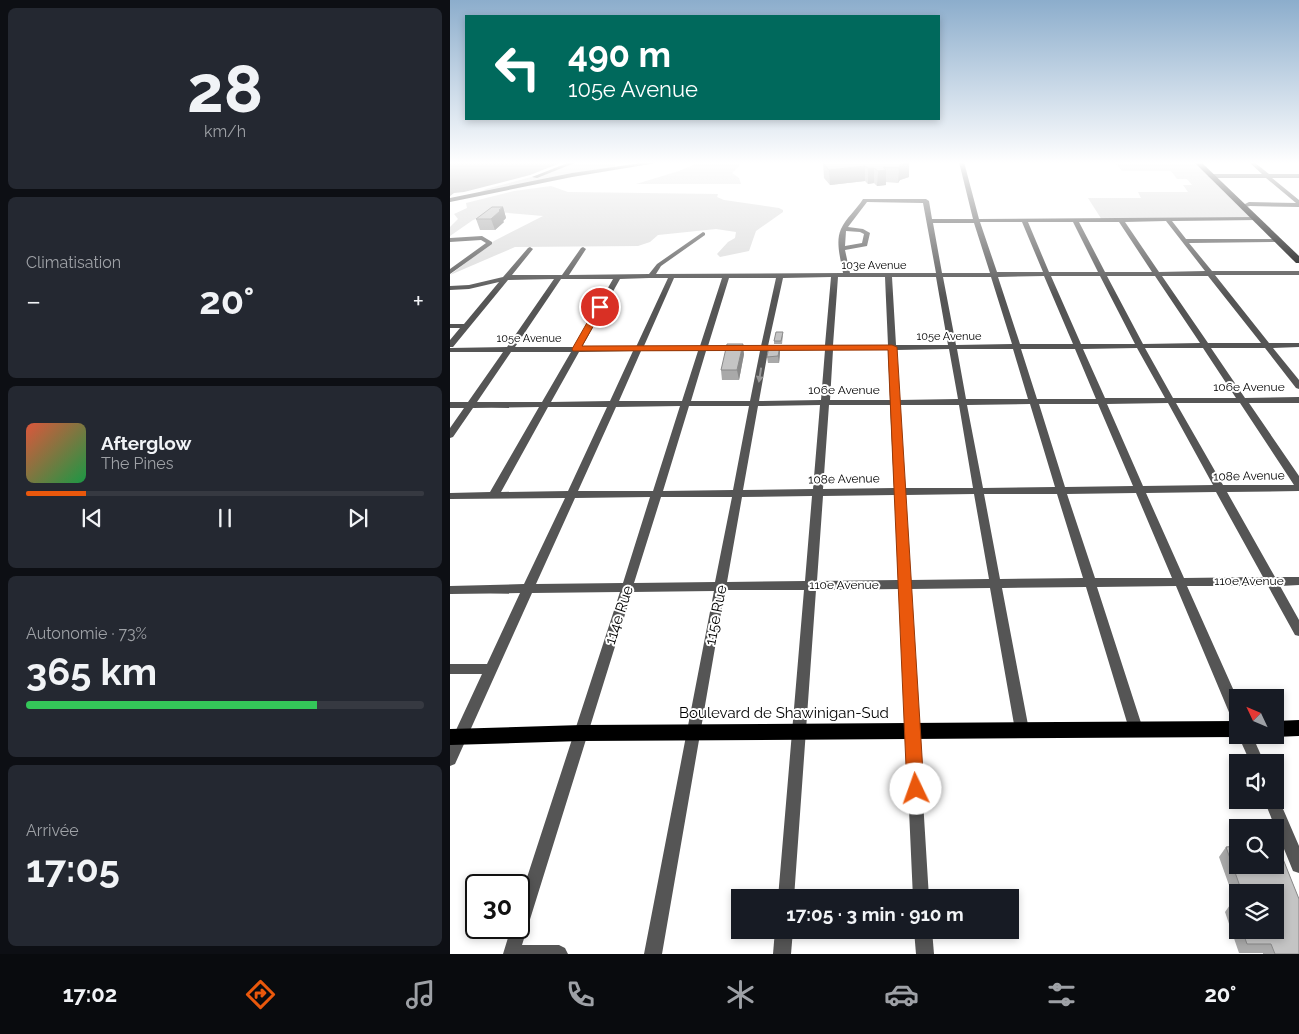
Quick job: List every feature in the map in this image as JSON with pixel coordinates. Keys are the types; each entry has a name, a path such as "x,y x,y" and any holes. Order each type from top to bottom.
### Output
{"main road":[{"path":"1243,207 1299,261"},
{"path":"1284,729 1299,728"},
{"name":"Boulevard de Shawinigan-Sud","path":"455,737 581,733 1229,729"}],"street":[{"path":"847,275 843,248 844,229 862,207"},
{"path":"927,207 1022,730"},
{"path":"973,207 1136,729"},
{"path":"1243,207 1256,207"},
{"path":"931,221 1256,219"},
{"path":"1024,220 1229,696"},
{"path":"1075,220 1140,346 1299,631"},
{"path":"1121,220 1299,484"},
{"path":"1168,220 1299,386"},
{"path":"843,248 865,245 867,233 861,230 844,229"},
{"path":"650,276 659,266 703,234"},
{"path":"450,272 490,243 482,238 451,240"},
{"path":"1185,241 1277,240"},
{"path":"450,345 530,248"},
{"path":"450,435 583,249"},
{"name":"103e Avenue","path":"450,288 469,287 506,277 1299,272"},
{"path":"787,889 835,275"},
{"path":"888,275 922,889"},
{"path":"450,759 455,737 491,669 672,276"},
{"name":"114e Rue","path":"511,954 726,276"},
{"name":"115e Rue","path":"653,954 764,348 780,276"},
{"path":"494,495 617,277"},
{"path":"450,326 466,326"},
{"name":"105e Avenue","path":"450,350 1299,345"},
{"name":"106e Avenue","path":"450,405 1299,400"},
{"name":"108e Avenue","path":"450,496 1299,488"},
{"name":"110e Avenue","path":"450,590 1299,581"},
{"path":"450,669 491,669"},
{"path":"1276,809 1299,865"},
{"path":"782,954 783,939"},
{"path":"923,939 924,954"},
{"path":"511,954 559,954"}],"shaded area":[{"path":"467,207 769,207 779,208 783,212 756,231 749,251 720,257 717,254 728,242 735,238 736,232 716,229 658,235 650,242 638,246 515,247 450,275 494,241 543,216 498,212 473,220 450,236 450,227 458,219 454,214"},
{"path":"1093,207 1243,207 1256,219 1102,220"}],"building":[{"path":"492,207 503,207 491,219 476,219"},
{"path":"776,332 783,332 781,341 774,341"},
{"path":"727,344 743,344 737,370 721,370"},
{"path":"769,346 780,346 778,356 767,357"},
{"path":"1284,862 1299,899 1299,954 1275,954 1271,944 1247,944 1245,939 1284,939 1284,884 1239,884 1236,874 1284,874"}],"route":[{"path":"600,307 576,349 892,347 916,789"}]}
